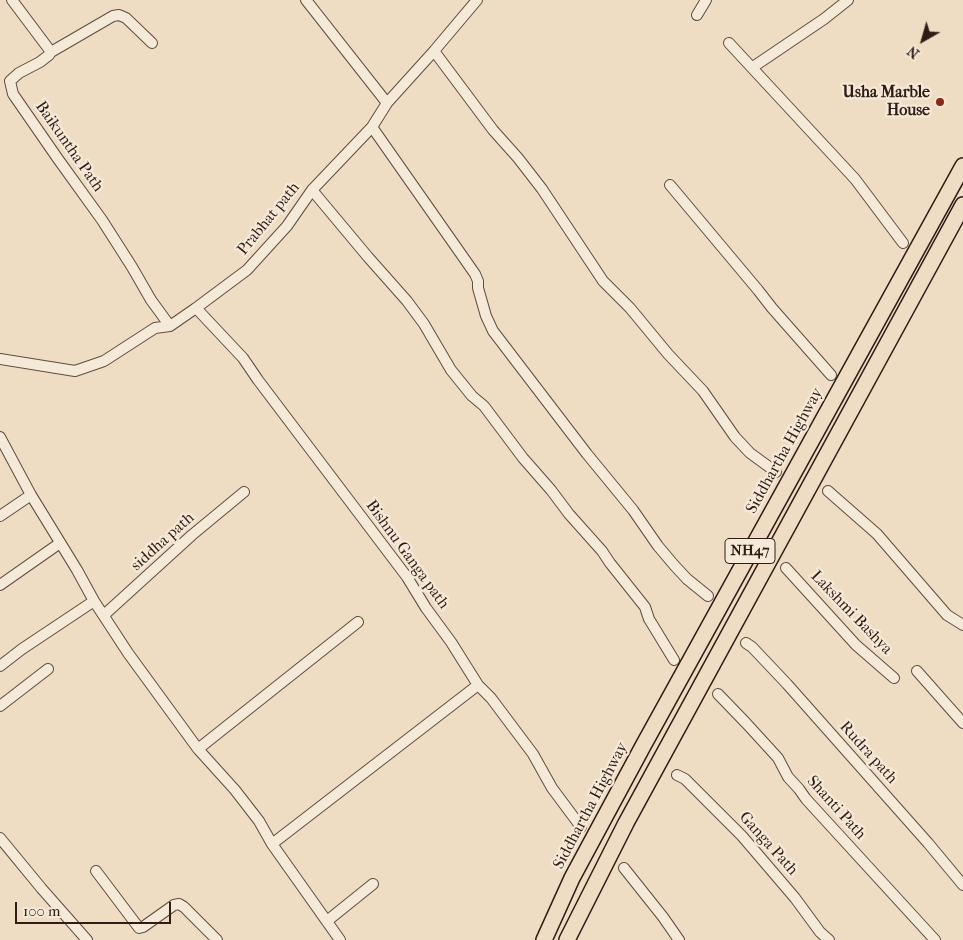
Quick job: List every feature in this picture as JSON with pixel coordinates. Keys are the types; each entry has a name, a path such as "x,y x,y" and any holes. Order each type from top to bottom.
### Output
{"highway":[{"name":"Siddhartha Highway","path":"544,940 572,878 639,754 956,194 963,166"},
{"name":"NH47","path":"567,940 626,823 963,205"}],"street":[{"path":"12,0 51,52 113,16 119,15 126,18 152,44"},
{"path":"306,0 387,102"},
{"name":"Prabhat path","path":"0,359 75,371 104,361 155,328 170,326 247,270 287,226 312,190 372,127 387,102 477,0"},
{"path":"697,15 706,0"},
{"path":"753,67 824,19 848,0"},
{"path":"729,43 855,179 903,243"},
{"path":"434,51 493,130 507,144 542,189 603,280 703,392 735,437 750,452 776,472"},
{"name":"Baikuntha Path","path":"51,52 40,62 19,73 10,81 14,94 102,220 151,300 170,326"},
{"path":"372,127 475,274 486,316 493,331 586,454 633,510 658,546 686,579 708,596"},
{"path":"670,185 830,375"},
{"path":"312,190 407,300 424,324 451,370 472,396 484,406 568,514 602,551 645,607 649,619 674,660"},
{"name":"Bishnu Ganga path","path":"196,308 243,358 349,499 407,577 478,685 491,698 533,754 552,788 582,827"},
{"path":"0,437 31,495 94,601 128,653 198,749 235,790 259,821 272,844 340,940"},
{"path":"828,491 877,534 947,615 963,625"},
{"name":"siddha path","path":"104,615 192,535 244,492"},
{"path":"0,516 31,495"},
{"path":"0,586 60,543"},
{"name":"Lakshmi Bashya","path":"786,568 856,645 894,678"},
{"path":"0,666 94,601"},
{"path":"198,749 358,622"},
{"name":"Rudra path","path":"746,643 752,647 928,843 963,886"},
{"path":"0,706 48,669"},
{"path":"917,671 963,723"},
{"path":"272,844 478,685"},
{"name":"Shanti Path","path":"718,694 778,758 788,777 806,799 935,940"},
{"name":"Ganga Path","path":"677,775 685,779 742,836 795,898 820,932 829,940"},
{"path":"1,840 87,940"},
{"path":"624,868 679,940"},
{"path":"96,871 139,928 143,928 174,905 180,904 217,940"},
{"path":"327,921 373,884"}],"place":[{"name":"Usha Marble House","path":"940,102"}]}
